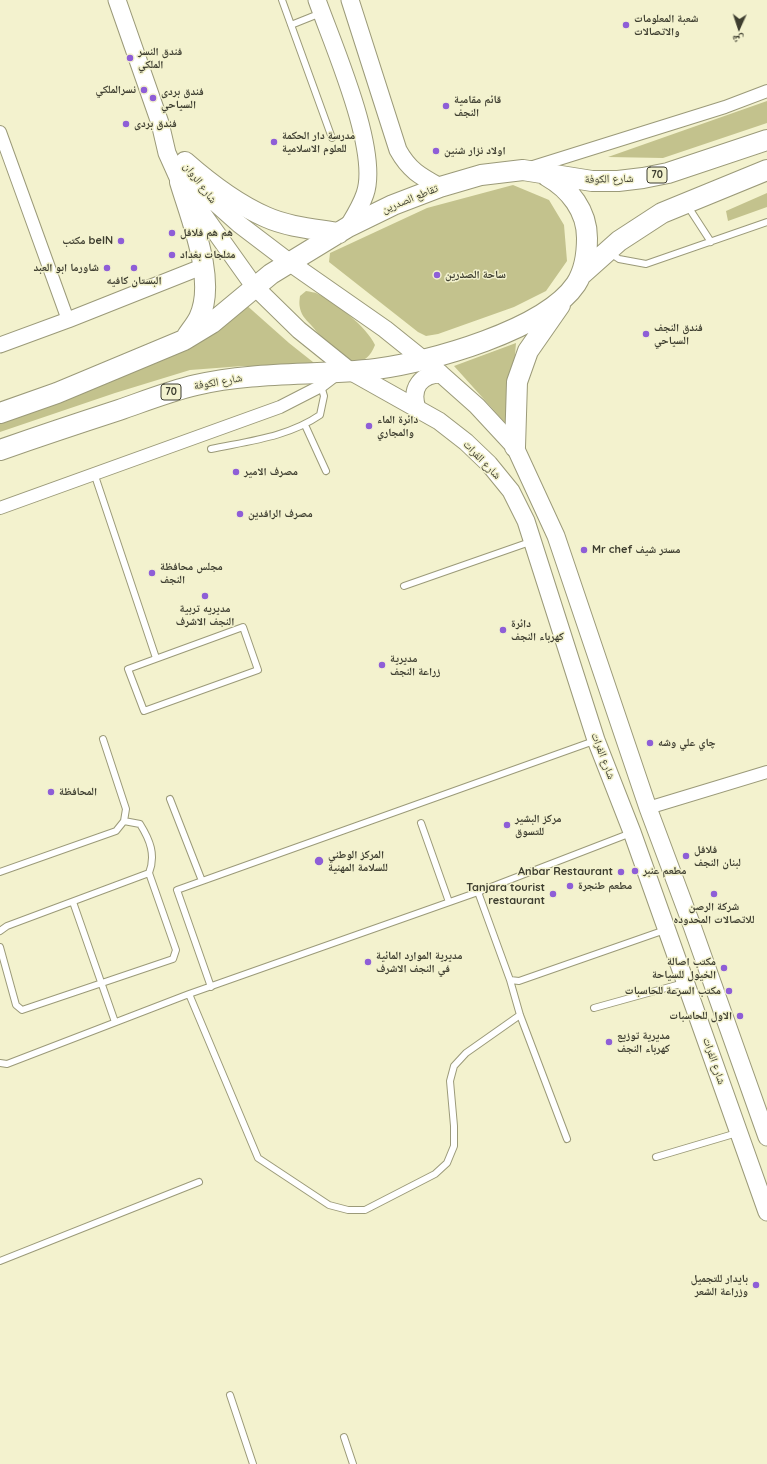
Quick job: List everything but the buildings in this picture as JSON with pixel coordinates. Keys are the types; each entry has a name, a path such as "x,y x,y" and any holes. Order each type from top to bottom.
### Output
{"highway":[{"name":"شارع الكوفة","path":"542,173 592,181 618,181 643,178 668,173 767,140"},
{"path":"185,162 216,189 238,203 267,218 301,227 343,230"},
{"name":"تقاطع الصدرين","path":"289,262 343,230 393,205 440,187 481,175 523,170 542,173"},
{"name":"70","path":"345,371 401,365 422,360 454,352 508,332 558,303 571,291 582,274 607,251 640,226 685,202 767,170"},
{"path":"542,173 565,188 573,197 583,215 587,235 587,255 582,274"},
{"path":"180,182 204,266 205,299 199,318 184,340"},
{"name":"70","path":"0,413 57,393 184,340 212,323 254,286 289,262"},
{"path":"515,447 517,382 528,351 571,291"},
{"name":"شارع الكوفة","path":"0,450 196,385 264,374 345,371"}],"main road":[{"name":"شارع الروان","path":"117,0 160,123 167,153 180,182 254,286 299,330 345,371"},
{"path":"350,0 398,150 406,164 421,176 440,187"},
{"path":"319,6 358,116 364,139 367,160 368,181 365,194 343,230"},
{"name":"شارع الروان","path":"160,123 212,200 239,224 289,262 385,330 422,360"},
{"path":"422,360 441,374 477,406 515,447 556,536 648,808 689,916 767,1137"},
{"name":"شارع الفرات","path":"345,371 417,408 452,431 489,464 511,491 526,520 596,740 632,832 767,1212"},
{"path":"417,408 414,399 418,383 425,377 433,374 441,374"},
{"path":"667,929 678,926 689,916"},
{"path":"684,978 687,966 694,962 706,966"}],"street":[{"path":"523,170 725,107 767,91"},
{"path":"0,132 68,320"},
{"path":"0,345 68,320 204,266"},
{"path":"0,508 280,407 321,386 345,371"},
{"path":"648,808 767,772"}],"lane":[{"path":"282,0 332,138"},
{"path":"291,25 319,6"},
{"path":"685,202 711,242"},
{"path":"607,251 619,259 646,264 767,222"},
{"path":"211,449 278,435 305,425 320,415 324,396 321,386"},
{"path":"305,425 326,471"},
{"path":"94,473 156,658"},
{"path":"404,586 532,541"},
{"path":"243,627 258,670 144,711 128,669 156,658 243,627"},
{"path":"0,872 116,831 124,821 126,809 103,738"},
{"path":"210,988 177,890 596,740"},
{"path":"170,799 202,881"},
{"path":"0,947 16,1005 22,1010 102,984 174,958 176,950 149,873 153,863 153,854 147,834 140,824 124,821"},
{"path":"420,824 449,902"},
{"path":"0,1063 7,1064 189,994 210,988 478,892 632,832"},
{"path":"0,931 7,926 149,873"},
{"path":"478,892 510,980 520,1015 567,1139"},
{"path":"74,902 114,1022"},
{"path":"510,980 519,981 667,929"},
{"path":"594,1008 684,978"},
{"path":"189,994 258,1158 329,1205 348,1210 365,1210 435,1174 447,1163 454,1146 454,1126 450,1081 454,1066 466,1053 520,1015"},
{"path":"656,1157 739,1132"},
{"path":"0,1261 199,1182"},
{"path":"230,1395 253,1464"},
{"path":"344,1437 353,1464"}],"shaded area":[{"path":"767,101 767,123 663,158 608,157"},
{"path":"513,185 549,200 564,225 567,261 546,291 514,307 438,334 426,336 418,332 329,262 330,253 427,208"},
{"path":"767,193 767,207 728,221 726,211"},
{"path":"306,291 315,293 325,298 342,309 358,323 375,345 369,355 362,360 354,361 346,358 322,338 301,312 300,296"},
{"path":"244,303 289,343 318,366 243,366 190,370 115,393 0,432 0,417"},
{"path":"516,343 509,427 454,366"}],"place":[{"name":"شعبة المعلومات والاتصالات","path":"626,25"},
{"name":"فندق النسر الملكي","path":"130,58"},
{"name":"نسرالملكي","path":"144,90"},
{"name":"فندق بردى السياحي","path":"153,98"},
{"name":"قائم مقامية النجف","path":"446,106"},
{"name":"فندق بردى","path":"126,124"},
{"name":"مدرسة دار الحكمة للعلوم الاسلامية","path":"274,142"},
{"name":"اولاد نزار شنين","path":"436,151"},
{"name":"هم هم فلافل","path":"172,233"},
{"name":"مكتب beIN","path":"121,241"},
{"name":"مثلجات بغداد","path":"172,255"},
{"name":"شاورما ابو العبد","path":"107,268"},
{"name":"البستان كافيه","path":"134,268"},
{"name":"ساحة الصدرين","path":"437,275"},
{"name":"فندق النجف السياحي","path":"646,334"},
{"name":"دائرة الماء والمجاري","path":"369,426"},
{"name":"مصرف الامير","path":"236,472"},
{"name":"مصرف الرافدين","path":"240,514"},
{"name":"Mr chef مستر شيف","path":"584,550"},
{"name":"مجلس محافظة النجف","path":"152,573"},
{"name":"مديريه تربية النجف الاشرف","path":"205,596"},
{"name":"دائرة كهرباء النجف","path":"503,630"},
{"name":"مديرية زراعة النجف","path":"382,665"},
{"name":"چاي علي وشه","path":"650,743"},
{"name":"المحافظة","path":"51,792"},
{"name":"مركز البشير للتسوق","path":"507,825"},
{"name":"فلافل لبنان النجف","path":"686,856"},
{"name":"المركز الوطني للسلامة المهنية","path":"319,861"},
{"name":"مطعم عنبر","path":"635,871"},
{"name":"Anbar Restaurant","path":"621,872"},
{"name":"مطعم طنجرة","path":"570,886"},
{"name":"Tanjara tourist restaurant","path":"553,894"},
{"name":"شركة الرصن للاتصالات المحدوده","path":"714,894"},
{"name":"مديرية الموارد المائية في النجف الاشرف","path":"368,962"},
{"name":"مكتب اصالة الخيول للسياحة","path":"724,968"},
{"name":"مكتب السرعة للحاسبات","path":"729,991"},
{"name":"الاول للحاسبات","path":"740,1016"},
{"name":"مديرية توزيع كهرباء النجف","path":"609,1042"},
{"name":"بايدار للتجميل وزراعة الشعر","path":"756,1285"}]}
